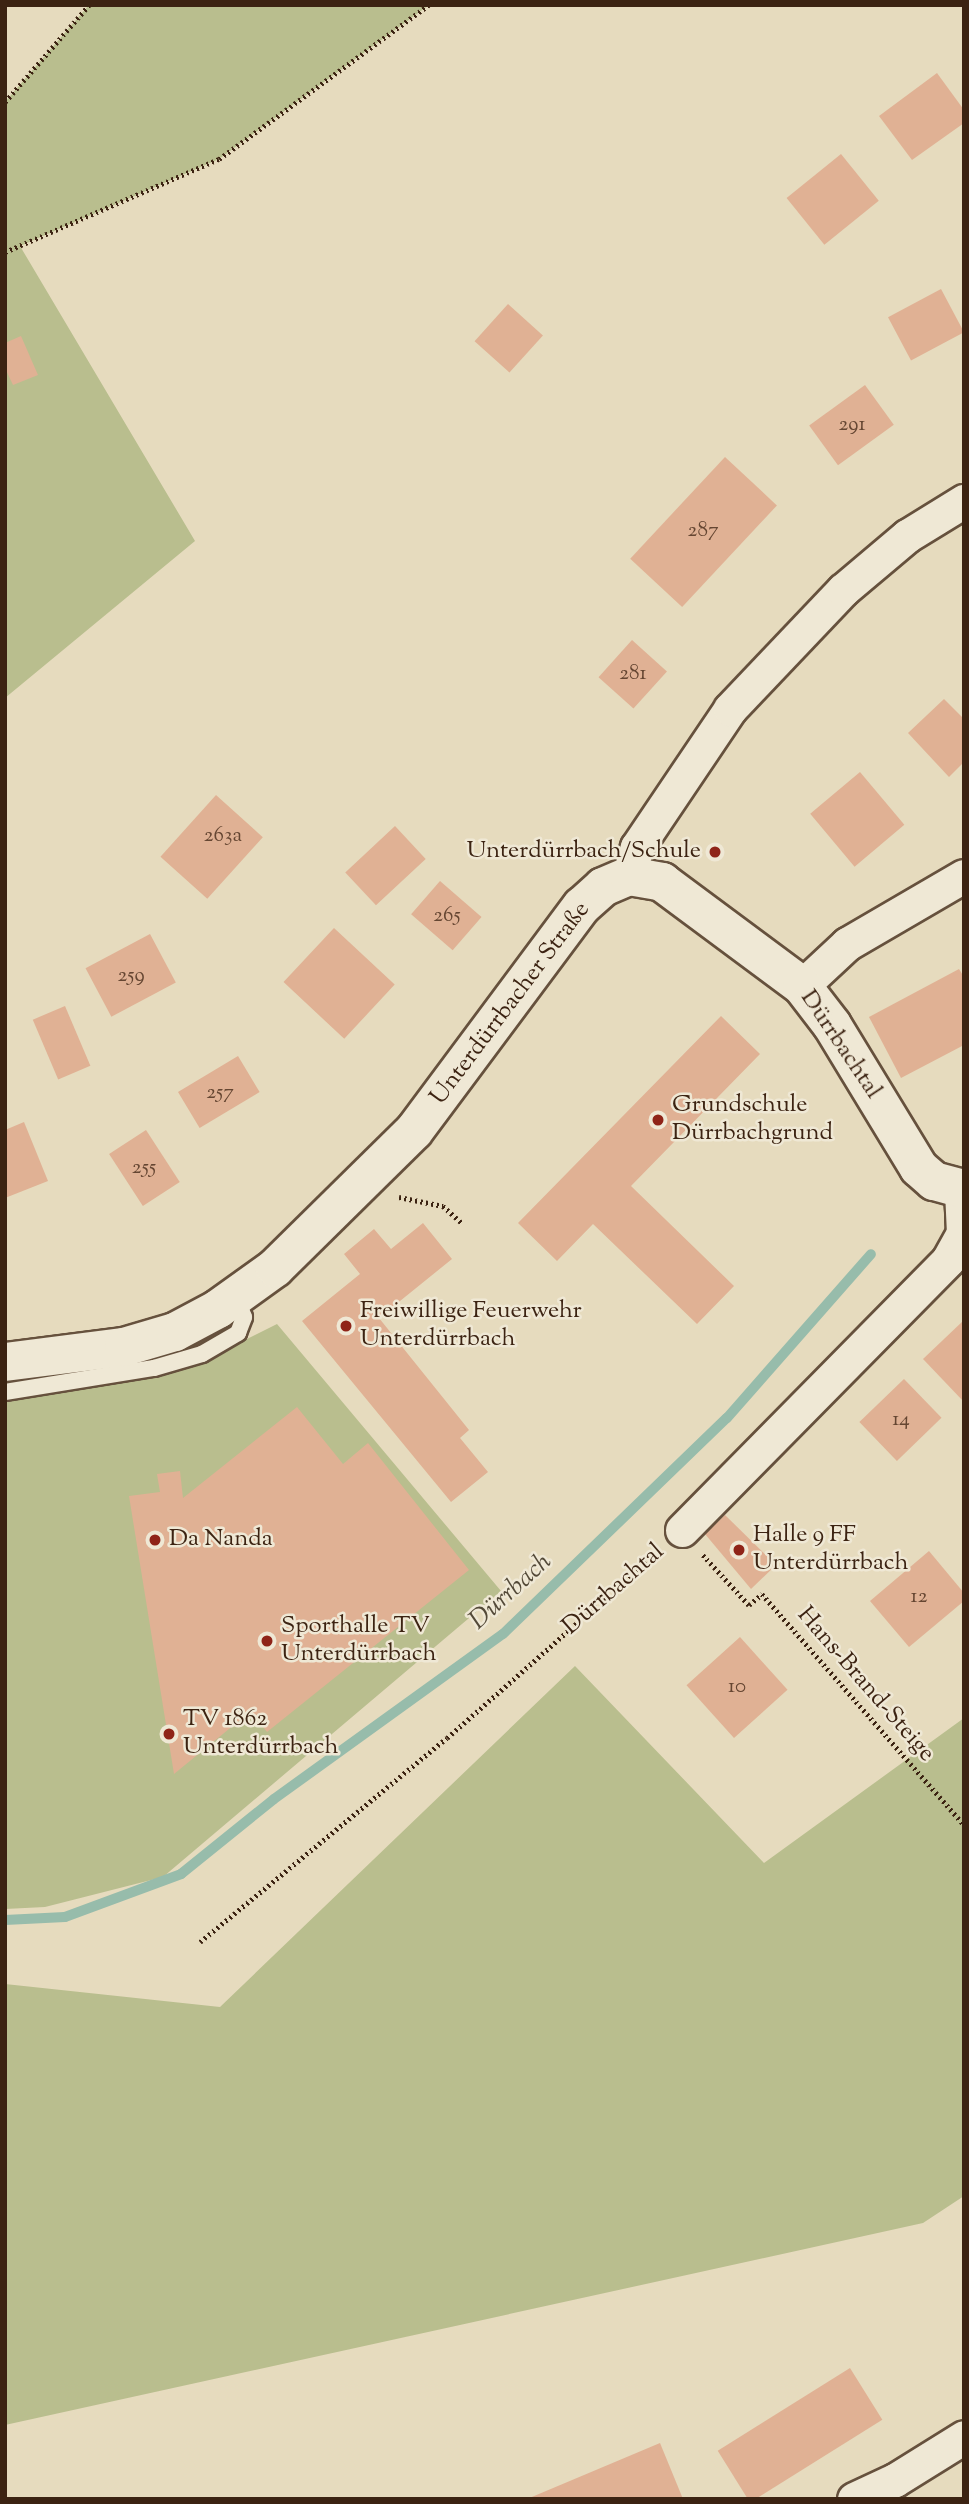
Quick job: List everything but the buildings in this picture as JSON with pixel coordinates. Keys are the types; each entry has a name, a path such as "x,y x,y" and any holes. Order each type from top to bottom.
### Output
{"street":[{"path":"629,877 637,847 730,709 843,590 907,536 964,501"},
{"path":"802,986 847,944 964,876"},
{"name":"Dürrbachtal","path":"629,877 662,882 802,986 832,1025 919,1168 934,1181 962,1190 963,1233 948,1260 682,1530"},
{"name":"Unterdürrbacher Straße","path":"5,1362 124,1347 175,1332 236,1298 360,1189 414,1131 582,906 603,887 629,877"},
{"path":"854,2499 895,2480 964,2437"}],"lane":[{"path":"5,1392 154,1368 202,1354 238,1333 244,1317 236,1298"}],"path":[{"path":"5,102 30,79 89,5"},
{"path":"5,252 219,159 429,5"},
{"path":"360,1189 443,1206 462,1223"},
{"name":"Hans-Brand-Steige","path":"682,1530 749,1605 762,1594 964,1825"},
{"name":"Dürrbachtal","path":"200,1942 447,1738 682,1530"}],"green space":[{"path":"89,5 429,5 219,159 20,246 195,541 5,698 5,102"},
{"name":"TV 1862 Unterdürrbach","path":"277,1324 501,1591 163,1877 45,1907 5,1909 5,1392 201,1362"},
{"path":"575,1666 764,1863 964,1718 964,2196 923,2223 5,2425 5,1984 220,2007"}],"waterway":[{"name":"Dürrbach","path":"5,1920 65,1917 181,1874 274,1799 503,1634 727,1418 871,1254"}],"place":[{"name":"Unterdürrbach/Schule","path":"715,852"},
{"name":"Grundschule Dürrbachgrund","path":"658,1120"},
{"name":"Freiwillige Feuerwehr Unterdürrbach","path":"346,1326"},
{"name":"Da Nanda","path":"155,1540"},
{"name":"Halle 9 FF Unterdürrbach","path":"739,1550"},
{"name":"Sporthalle TV Unterdürrbach","path":"267,1641"},
{"name":"TV 1862 Unterdürrbach","path":"169,1734"}]}
